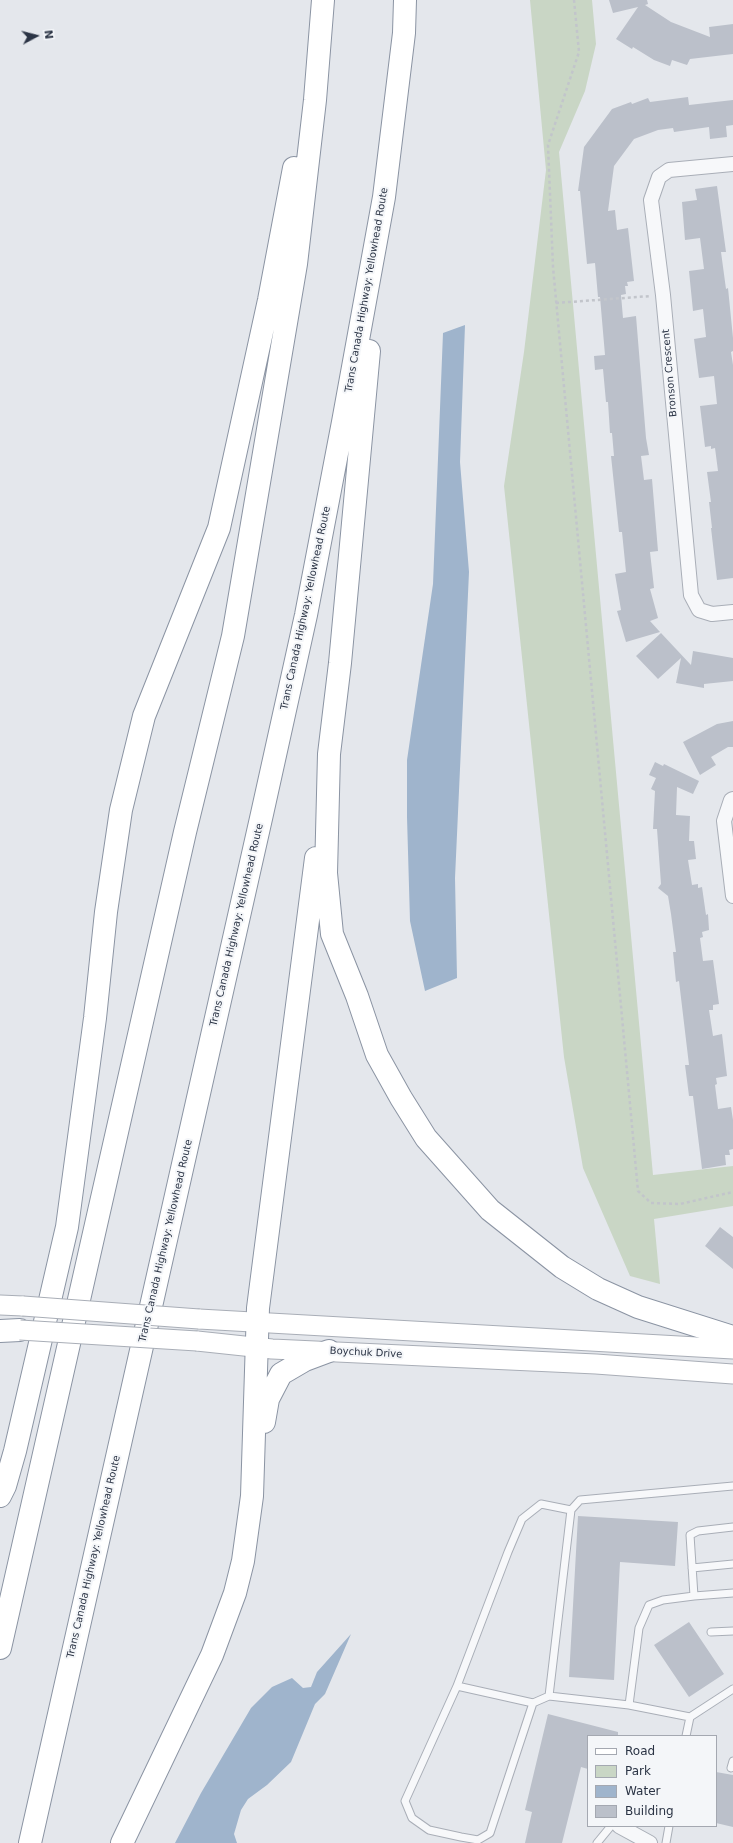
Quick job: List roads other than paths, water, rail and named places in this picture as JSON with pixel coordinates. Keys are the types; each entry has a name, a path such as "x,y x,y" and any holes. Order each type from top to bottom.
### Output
{"highway":[{"name":"Trans Canada Highway: Yellowhead Route","path":"30,1843 304,622 343,422 384,197 404,33 405,0"},
{"path":"0,1496 5,1486 15,1451 66,1227 95,1018 106,912 121,810 144,716 219,528 269,300 323,7"},
{"path":"0,1648 185,832 234,636 268,440 296,264 315,100 323,7"},
{"path":"252,1496 257,1323 340,663 384,197"},
{"path":"329,754 326,873 332,934 357,996 377,1055 426,1138 490,1210 562,1267 598,1289 638,1307 733,1337"},
{"path":"122,1843 222,1629 235,1593 243,1561 268,1399 282,1374 305,1360 329,1351"}],"main road":[{"path":"0,1305 257,1323 733,1349"},
{"name":"Boychuk Drive","path":"7,1330 197,1340 257,1347 596,1364 733,1374"}],"street":[{"name":"Bronson Crescent","path":"733,164 669,170 658,177 651,200 663,295 691,594 699,610 712,614 733,612"},
{"path":"733,799 731,800 724,821 733,896"},
{"path":"621,1827 650,1843"}],"lane":[{"path":"549,1696 571,1510 580,1500 733,1486"},
{"path":"533,1703 490,1833 478,1840 461,1837 429,1830 412,1818 405,1801 457,1686 522,1519 541,1504 571,1510"},
{"path":"694,1596 690,1535 698,1531 733,1527"},
{"path":"692,1568 733,1564"},
{"path":"629,1705 639,1628 648,1605 663,1600 733,1593"},
{"path":"711,1632 733,1631"},
{"path":"457,1686 533,1703 549,1696 629,1705 690,1717 733,1689"},
{"path":"686,1735 690,1717"},
{"path":"597,1843 610,1827"},
{"path":"666,1843 669,1827"}],"water":[{"path":"465,325 460,462 469,572 455,878 457,978 425,991 410,921 407,760 433,584 443,333"},
{"path":"351,1634 325,1694 315,1704 291,1762 267,1785 248,1799 241,1810 234,1834 237,1843 175,1843 201,1793 251,1708 272,1687 292,1678 303,1688 311,1687 317,1672"}]}
